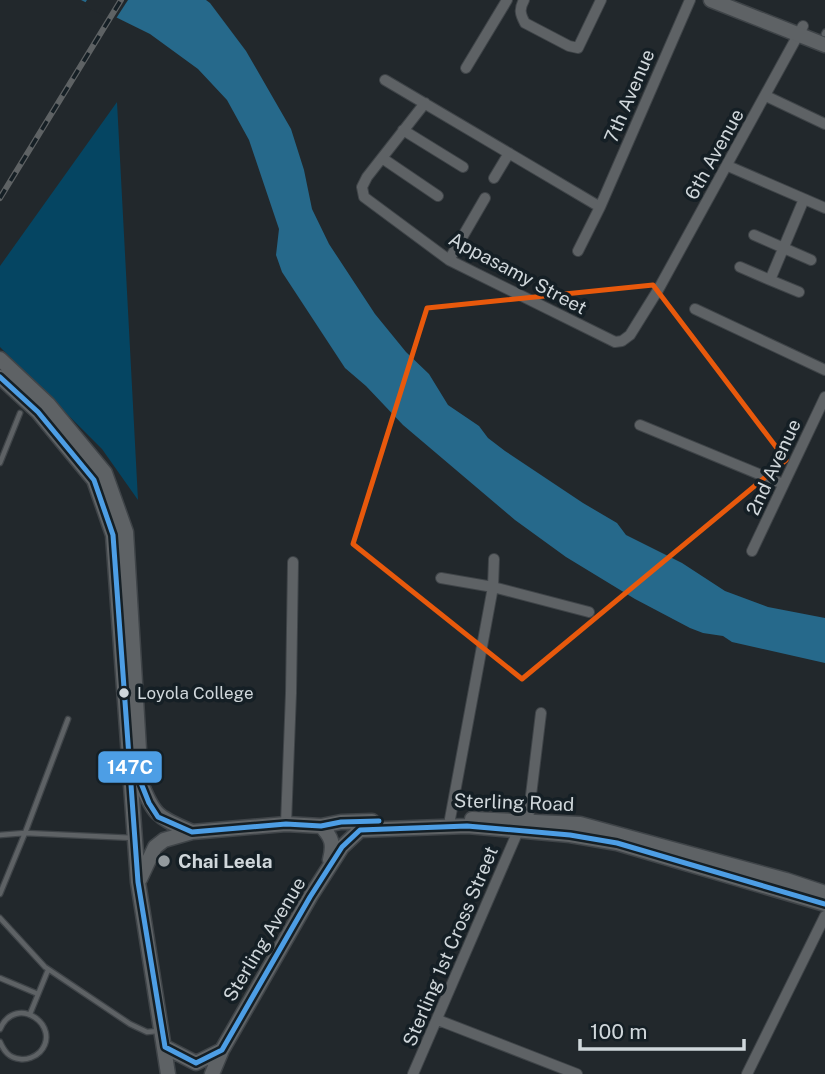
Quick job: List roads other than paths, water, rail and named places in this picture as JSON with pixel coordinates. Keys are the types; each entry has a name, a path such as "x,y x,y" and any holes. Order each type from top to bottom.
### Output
{"main road":[{"path":"711,0 825,36"},
{"path":"737,0 802,30"},
{"path":"0,359 48,404 105,473 116,522 113,535 138,882 168,1074"},
{"path":"0,377 38,412 94,480 116,522 126,532 141,783 158,817 192,832"},
{"name":"Sterling Road","path":"192,832 286,824 321,826 341,822 450,819 523,825 617,843 825,904"},
{"name":"Sterling Road","path":"360,830 580,824 825,893"},
{"path":"321,826 330,835 333,846 327,871"},
{"name":"Sterling Avenue","path":"212,1074 222,1050 275,956 342,847 360,830"},
{"path":"138,882 155,847 163,840 192,832"},
{"path":"164,1047 196,1063 222,1050"}],"street":[{"path":"466,68 507,0"},
{"path":"524,0 520,6 520,16 525,23 578,48 601,0"},
{"name":"7th Avenue","path":"578,251 600,207 690,0"},
{"name":"6th Avenue","path":"658,290 802,30"},
{"path":"385,79 600,207"},
{"path":"766,96 825,124"},
{"path":"425,103 382,158 438,196"},
{"path":"403,131 463,167"},
{"path":"494,178 509,153"},
{"name":"Appasamy Street","path":"382,158 362,187 364,197 449,260 615,342 630,335 658,290"},
{"path":"728,166 825,208"},
{"path":"449,260 485,198"},
{"path":"770,280 804,199"},
{"path":"754,235 811,260"},
{"path":"740,267 799,292"},
{"path":"695,309 825,370"},
{"name":"2nd Avenue","path":"752,551 825,397"},
{"path":"640,425 783,484"},
{"path":"450,819 493,587 494,559"},
{"path":"286,824 293,562"},
{"path":"441,578 493,587 589,612"},
{"name":"Sterling 1st Cross Street","path":"413,1074 523,825 541,713"},
{"path":"747,1074 825,916"},
{"path":"438,1020 577,1074"}],"lane":[{"path":"0,463 20,413"},
{"path":"0,894 68,719"},
{"path":"0,835 25,833 135,838"},
{"path":"0,918 48,970 130,1024 147,1032 161,1031"},
{"path":"30,1014 48,970"},
{"path":"0,978 38,994"},
{"path":"0,1029 8,1018 15,1014 30,1014 42,1023 46,1038 40,1052 33,1057 18,1059 5,1052 0,1042"}],"railway":[{"path":"0,198 121,0"}],"place":[{"name":"Loyola College","path":"124,693"},
{"name":"Chai Leela","path":"164,861"}]}
